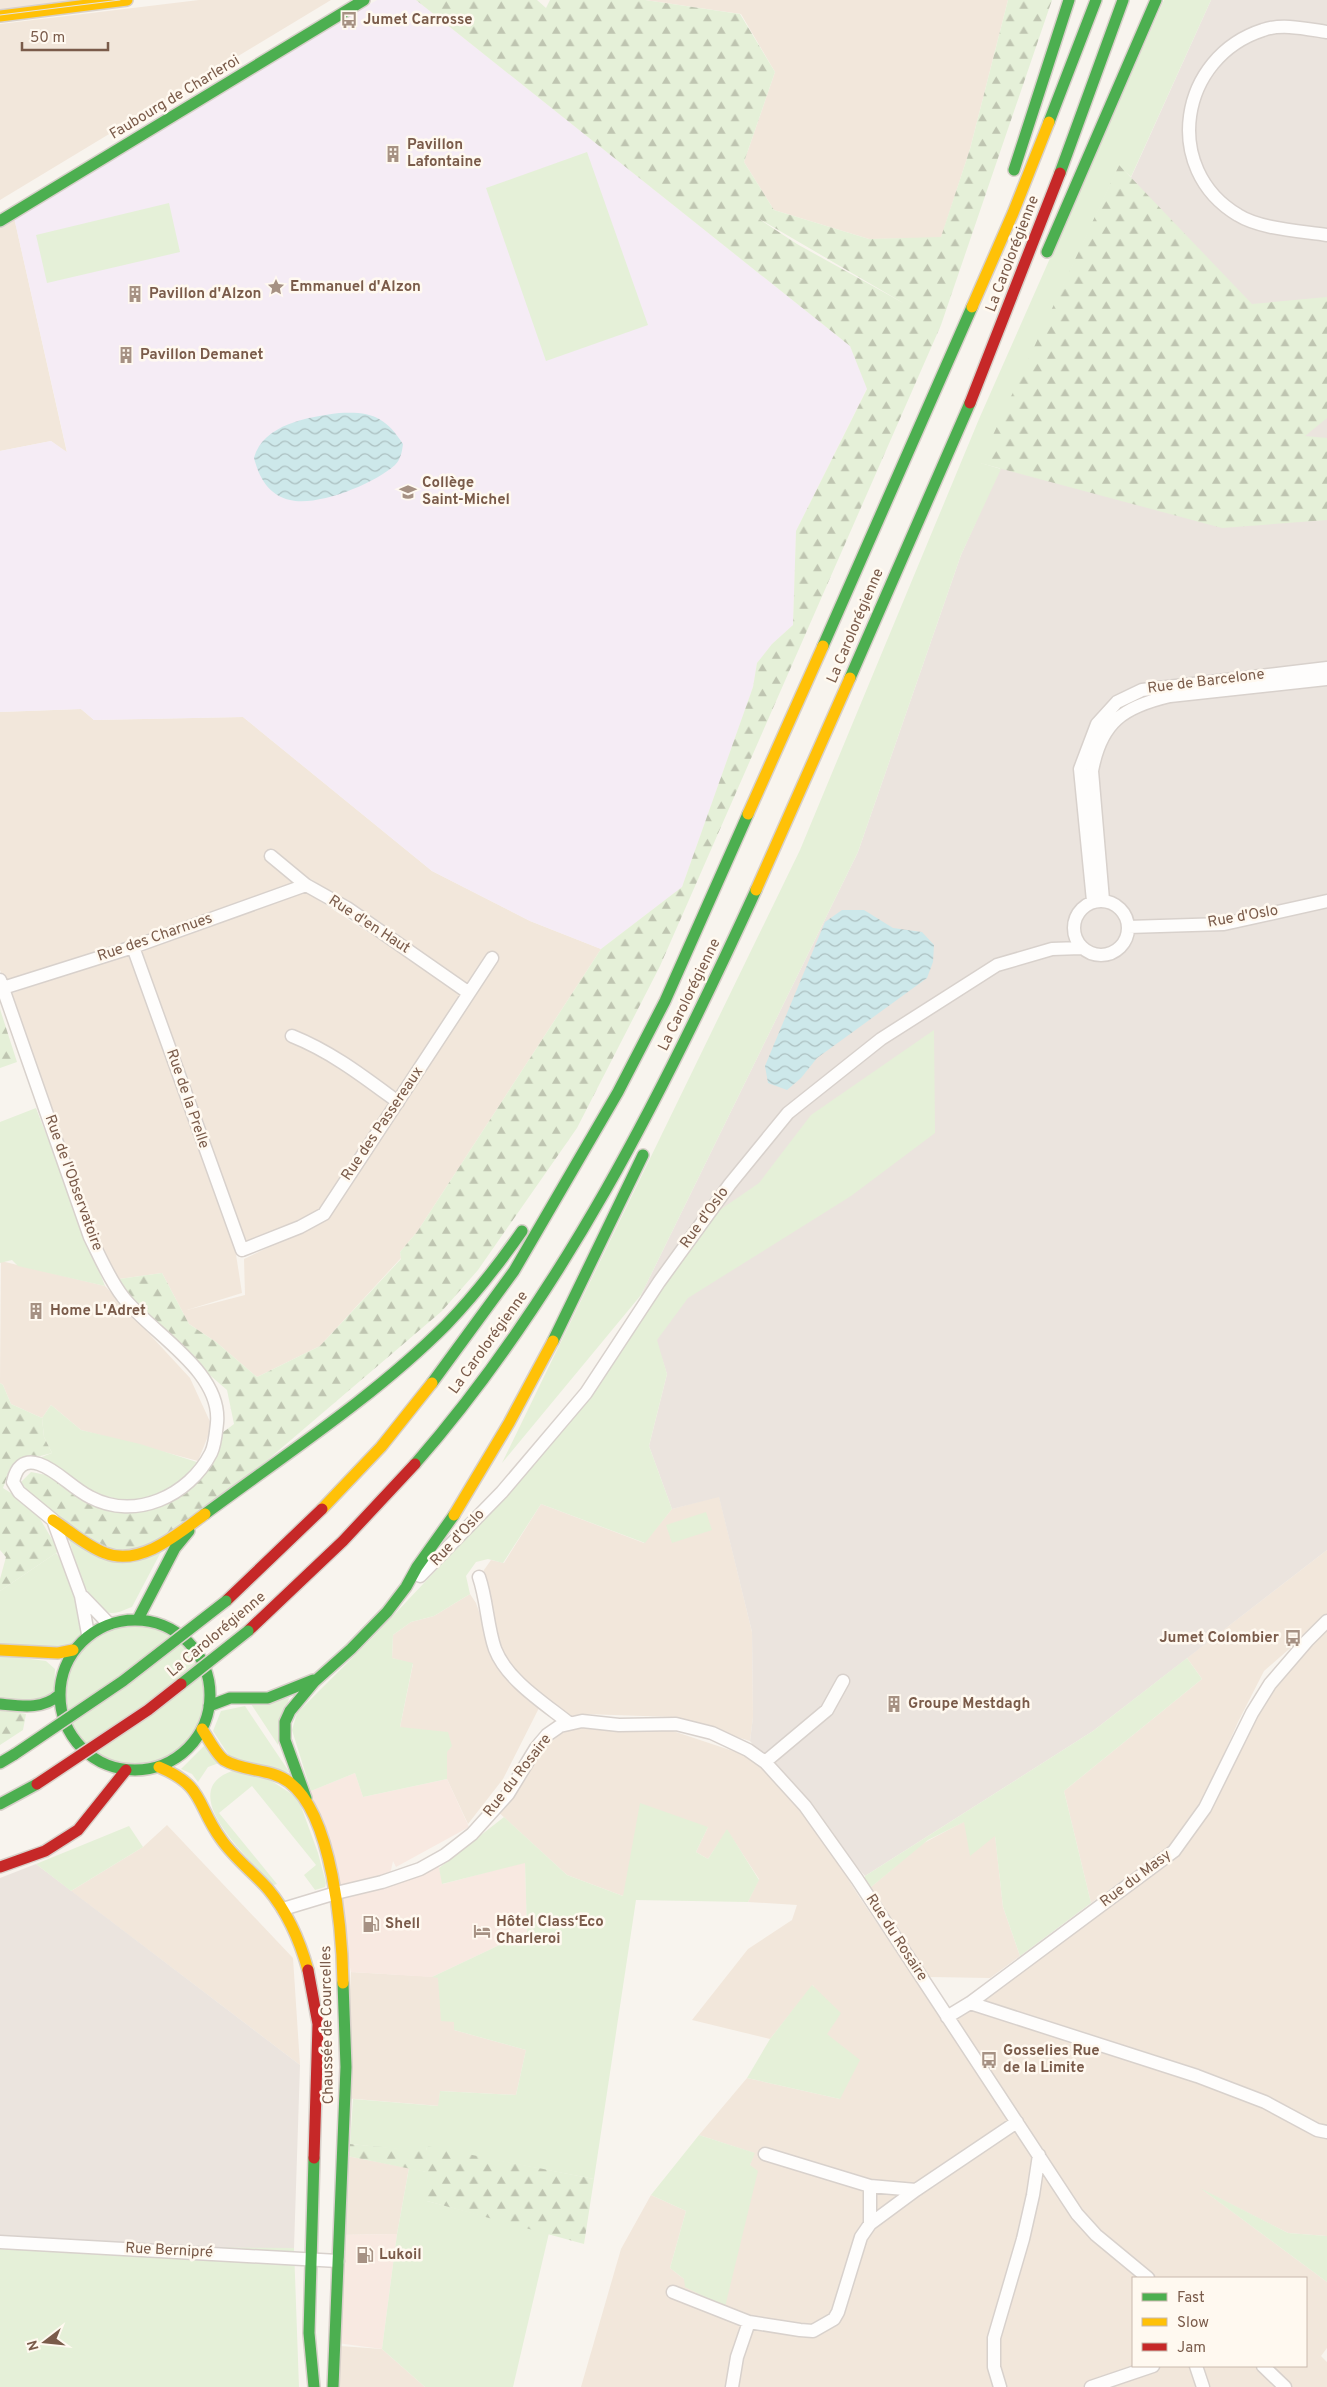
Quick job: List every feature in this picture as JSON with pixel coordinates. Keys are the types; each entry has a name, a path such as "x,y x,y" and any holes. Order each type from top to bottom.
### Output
{"main road":[{"path":"0,16 127,0"},
{"path":"0,213 281,46 350,0"},
{"name":"Faubourg de Charleroi","path":"0,221 281,46 364,0"},
{"path":"1010,183 1052,60 1069,0"},
{"name":"La Carolorégienne","path":"0,1763 124,1681 171,1647 226,1601 304,1529 381,1448 452,1358 514,1271 618,1092 665,1001 739,840 982,283 1054,112 1096,0"},
{"name":"La Carolorégienne","path":"0,1804 37,1784 148,1710 248,1631 332,1554 408,1472 482,1381 548,1286 605,1192 654,1104 703,1006 767,868 997,339 1052,196 1123,0"},
{"path":"1043,262 1156,0"},
{"path":"982,283 985,251 991,234"},
{"path":"997,339 1013,322"},
{"path":"688,1060 696,1043 703,1006"},
{"path":"306,1798 302,1783 292,1765 287,1748 284,1724 296,1703 320,1677 352,1648 406,1587 415,1569 458,1508 494,1447 555,1333 646,1148"},
{"path":"53,1520 73,1531 96,1550 109,1556 126,1558 154,1548 203,1515 338,1416 432,1338 465,1304 508,1250 545,1198 567,1182"},
{"path":"138,1620 175,1548 203,1515"},
{"path":"30,1651 56,1670 65,1724 86,1752 106,1765 126,1770 159,1767 178,1757 192,1745 202,1729 210,1706 208,1679 193,1647 168,1628 138,1620 109,1624 88,1634 56,1670"},
{"path":"0,1650 58,1653 73,1650"},
{"path":"210,1706 230,1698 268,1698 320,1677"},
{"path":"0,1704 48,1705 60,1695"},
{"name":"Chaussée de Courcelles","path":"202,1729 223,1759 240,1766 265,1771 288,1781 306,1798 326,1851 336,1893 342,1939 346,2068 333,2387"},
{"name":"Chaussée de Courcelles","path":"159,1767 185,1777 192,1785 219,1836 237,1861 265,1887 283,1909 300,1944 312,1981 318,2024 309,2333 314,2387"},
{"path":"0,1867 44,1851 78,1830 126,1770"}],"street":[{"path":"1327,32 1301,28 1264,29 1234,44 1217,57 1202,78 1192,104 1188,130 1191,157 1202,182 1221,203 1239,216 1261,224 1327,235"},
{"name":"Rue de Barcelone","path":"1098,901 1080,769 1097,724 1117,702 1142,690 1327,668"},
{"name":"Rue de Barcelone","path":"1098,901 1092,771 1096,750 1107,730 1125,712 1145,702 1170,696 1327,679"},
{"name":"Rue d'en Haut","path":"270,856 306,885 347,908 468,993"},
{"name":"Rue des Charnues","path":"2,984 133,947 306,885"},
{"path":"1098,901 1113,903 1121,909 1128,927 1127,936 1116,951 1098,956 1081,948 1076,940 1074,921 1084,905 1098,901"},
{"name":"Rue d'Oslo","path":"1128,927 1224,924 1327,901"},
{"name":"Rue de la Prelle","path":"133,947 242,1250"},
{"name":"Rue d'Oslo","path":"406,1587 428,1570 502,1492 586,1393 659,1282 730,1184 788,1112 881,1039 997,965 1052,950 1081,948"},
{"name":"Rue des Passereaux","path":"242,1250 300,1227 324,1214 492,958"},
{"name":"Rue de l'Observatoire","path":"2,984 90,1237 106,1270 123,1296 203,1376 213,1397 217,1421 212,1451 196,1476 175,1492 152,1504 120,1506 90,1498 38,1464 23,1464 15,1470 13,1482 19,1492 53,1520"},
{"path":"292,1036 319,1047 398,1102"},
{"path":"53,1520 81,1596 88,1634"},
{"path":"479,1577 486,1598 496,1650 511,1673 569,1723"},
{"path":"81,1596 109,1624"},
{"name":"Rue du Masy","path":"947,2017 970,2003 1174,1851 1205,1808 1252,1714 1270,1684 1327,1621"},
{"path":"765,1762 827,1710 843,1681"},
{"name":"Rue du Rosaire","path":"283,1909 382,1882 420,1869 445,1855 472,1834 508,1794 536,1748 547,1735 569,1723 582,1720 619,1725 676,1724 729,1740 765,1762 805,1806 852,1872 1077,2214 1096,2235 1147,2277"},
{"path":"970,2003 1197,2076 1265,2102 1327,2132"},
{"path":"673,2292 749,2322 813,2331 834,2319 861,2237 870,2224 916,2190 1017,2122"},
{"path":"765,2154 870,2186 916,2190"},
{"path":"1000,2387 994,2368 994,2338 1023,2239 1033,2196 1039,2155"},
{"path":"870,2186 870,2224"},
{"name":"Rue Bernipré","path":"0,2242 338,2261"},
{"path":"732,2387 737,2357 749,2322"},
{"path":"1090,2387 1149,2367"},
{"path":"1196,2367 1203,2387"},
{"path":"1264,2367 1285,2387"}],"shaded area":[{"path":"0,0 102,0 0,11"},
{"path":"199,0 331,0 0,200 0,24"},
{"name":"Collège Saint-Michel","path":"377,0 416,0 850,346 867,388 796,531 793,625 772,644 757,663 753,687 682,887 601,949 530,921 432,871 243,717 94,720 81,709 0,712 0,451 51,441 67,452 13,213"},
{"path":"645,0 1008,0 970,149 941,238 869,239 774,210 744,162 775,72 741,14"},
{"path":"1211,0 1327,0 1327,1550 1093,1731 865,1876 750,1741 753,1717 752,1632 719,1497 672,1509 649,1446 667,1374 641,1295 858,852 961,555"},
{"path":"13,213 67,453 51,441 0,451 0,221"},
{"path":"81,709 94,720 243,717 432,871 530,921 601,949 417,1232 400,1252 401,1258 320,1346 257,1377 216,1342 189,1324 162,1273 112,1280 103,1262 7,995 306,892 465,995 320,1210 235,1248 242,1293 187,1310 245,1295 244,1259 324,1220 474,993 311,879 5,983 0,970 0,712"},
{"path":"1,1261 105,1286 190,1378 212,1426 198,1461 81,1430 51,1405 42,1418 11,1404 3,1385 0,1383"},
{"path":"719,1496 752,1632 753,1717 750,1741 672,1717 585,1714 563,1719 510,1666 493,1637 479,1577 491,1560 504,1563 541,1504 644,1543 672,1509"},
{"path":"1327,1550 1327,1616 1264,1671 1238,1722 1193,1824 1258,1704 1327,1624 1327,2236 1288,2233 1203,2190 1327,2282 1327,2348 1321,2356 1327,2362 1327,2387 1204,2387 1197,2367 1307,2367 1307,2277 1132,2277 1132,2367 1192,2367 1199,2387 581,2387 621,2249 651,2195 686,2211 670,2268 684,2279 750,2165 754,2153 699,2135 747,2078 840,2099 827,2034 813,1985 770,2039 692,2020 748,1949 792,1920 797,1905 748,1902 759,1879 727,1830 708,1859 696,1852 708,1827 623,1896 567,1875 495,1809 548,1739 592,1721 667,1729 748,1756 795,1794 858,1895 1020,2134 947,2017 1179,1839 1091,1903 1064,1791 1202,1679 1187,1658"},
{"path":"470,1594 476,1603 496,1662 540,1706 503,1779 468,1824 447,1779 447,1752 400,1727 413,1664 392,1658 393,1635 411,1622 434,1616"},
{"path":"355,1773 363,1797 447,1779 469,1827 396,1867 393,1861 389,1879 437,1860 443,1884 525,1862 527,1932 432,1977 351,1972 311,1791"},
{"path":"965,1821 995,1835 1003,1907 1020,1956 990,1978 929,1977 865,1892 922,1844"},
{"path":"167,1825 293,1958 300,2065 71,1891 143,1847"},
{"path":"36,1864 300,2065 294,2248 0,2250 0,1878"},
{"path":"351,1972 438,1977 454,2022 454,2030 526,2050 516,2095 440,2091 439,2106 344,2098"},
{"path":"347,2156 409,2168 397,2234 339,2235"},
{"path":"397,2234 382,2349 337,2343 339,2235"},
{"path":"340,2346 382,2349 425,2387 338,2387"}],"green space":[{"path":"416,0 537,0 546,8 550,0 645,0 740,14 775,72 744,162 774,210 869,239 941,237 970,149 1008,0 1052,0 941,325 660,966 577,1128 478,1270 442,1311 203,1515 125,1557 44,1512 21,1482 31,1472 62,1478 95,1499 136,1510 176,1497 222,1433 234,1424 227,1390 151,1324 112,1280 162,1273 189,1324 216,1342 257,1377 320,1346 401,1259 400,1252 417,1232 601,949 682,887 753,687 757,663 772,644 793,625 796,531 867,389 850,346","holes":["756,217 905,304 797,244"]},
{"path":"1164,0 1211,0 1131,177 1119,166 981,463 1001,469 961,555 858,852 641,1295 502,1463 800,850 979,419"},
{"path":"587,152 648,325 546,361 486,188"},
{"path":"1119,165 1252,304 1327,297 1327,418 1305,436 1327,438 1327,520 1222,528 980,463"},
{"path":"169,203 180,252 47,283 36,235"},
{"path":"0,1009 17,1062 0,1068"},
{"path":"934,1030 935,1133 851,1196 688,1298 657,1340 667,1374 649,1446 672,1509 645,1543 541,1504 503,1563 488,1559 476,1562 466,1576 470,1594 434,1616 411,1622 393,1635 392,1658 413,1663 400,1727 448,1732 452,1746 447,1752 447,1779 363,1797 355,1773 311,1791 292,1730 297,1713 374,1636 473,1531 598,1375 714,1214 759,1183 811,1115"},
{"path":"36,1108 105,1286 18,1266 12,1260 0,1263 0,1122"},
{"path":"0,1383 3,1385 11,1404 42,1418 44,1437 52,1453 21,1461 10,1468 3,1488 33,1507 59,1551 0,1591 0,1579 6,1557 0,1550"},
{"path":"51,1405 81,1430 140,1444 203,1464 166,1497 140,1505 102,1495 23,1464 52,1453 44,1437 42,1418"},
{"path":"706,1512 712,1530 672,1543 666,1525"},
{"path":"68,1535 163,1548 132,1607 113,1613 104,1611 96,1604 83,1582"},
{"path":"56,1553 74,1578 86,1617 78,1644 97,1630 110,1624 141,1620 168,1628 189,1644 203,1667 209,1693 207,1719 194,1742 170,1761 145,1769 119,1768 107,1764 96,1757 77,1740 69,1730 64,1718 60,1693 66,1666 73,1650 0,1651 0,1591"},
{"path":"0,1655 46,1661 55,1669 54,1691 48,1702 0,1700"},
{"path":"1187,1658 1202,1679 1064,1791 1091,1903 1020,1956 1003,1907 995,1836 970,1856 964,1822 928,1840 865,1892 865,1876 1093,1731"},
{"path":"289,1698 278,1745 251,1704"},
{"path":"245,1706 290,1773 230,1757 213,1731 221,1711"},
{"path":"0,1709 26,1714 23,1730 0,1745"},
{"path":"204,1746 219,1763 208,1767 198,1782 192,1774 181,1769"},
{"path":"232,1771 267,1778 298,1798 318,1853 326,1883 325,1887 315,1890 304,1875 316,1865 252,1786 219,1813 277,1884 274,1885 236,1845 223,1828 213,1810 210,1795 216,1781"},
{"path":"640,1803 708,1827 696,1852 708,1859 727,1829 759,1880 748,1902 636,1900 594,2179 427,2147 426,2152 350,2144 353,2099 438,2106 440,2091 516,2095 526,2050 454,2030 454,2022 441,2021 438,1978 432,1977 527,1932 525,1863 442,1884 439,1868 504,1817 567,1875 623,1896"},
{"path":"129,1826 143,1847 71,1891 36,1864"},
{"path":"812,1985 841,2013 827,2034 860,2060 840,2099 747,2078 770,2039"},
{"path":"699,2135 755,2153 750,2165 758,2171 725,2307 685,2287 684,2279 670,2268 686,2211 651,2195"},
{"path":"350,2144 426,2151 427,2146 594,2179 584,2244 427,2201 426,2172 347,2156"},
{"path":"409,2168 427,2172 427,2201 549,2233 513,2387 425,2387 382,2349 397,2234"},
{"path":"1200,2188 1288,2233 1327,2236 1327,2282"},
{"path":"0,2246 294,2248 299,2387 0,2387"}],"water":[{"path":"339,413 369,415 390,427 403,444 397,463 374,479 330,497 315,500 290,500 282,498 270,490 259,472 254,458 259,446 267,437 289,424 301,420"},
{"path":"842,910 864,910 893,928 922,932 934,945 933,962 927,978 817,1058 801,1078 787,1090 768,1083 765,1066 825,922"}],"tram line":[{"path":"0,15 120,0"}],"traffic: fast":[{"path":"0,221 364,0"},
{"path":"1014,170 1069,0"},
{"path":"1049,122 1096,0"},
{"path":"1060,173 1123,0"},
{"path":"1047,252 1156,0"},
{"path":"823,646 972,307"},
{"path":"850,678 970,403"},
{"path":"432,1383 514,1271 618,1092 665,1001 748,814"},
{"path":"415,1464 468,1399 517,1332 563,1262 606,1189 685,1041 756,890"},
{"path":"553,1341 643,1155"},
{"path":"205,1514 329,1424 418,1351 466,1303 522,1231"},
{"path":"306,1798 285,1740 285,1722 290,1711 314,1682 351,1649 387,1612 454,1515"},
{"path":"138,1619 175,1548 189,1531"},
{"path":"15,1754 123,1681 226,1601"},
{"path":"135,1620 164,1626 188,1642 204,1666 210,1695 204,1724 188,1748 164,1764 135,1770 106,1764 82,1748 66,1724 60,1695 66,1666 82,1642 106,1626 135,1620"},
{"path":"181,1684 248,1631"},
{"path":"209,1706 230,1698 268,1698 313,1680"},
{"path":"0,1704 38,1705 46,1703 59,1695"},
{"path":"0,1763 15,1754"},
{"path":"0,1804 37,1784"},
{"path":"333,2387 346,2067 343,1983"},
{"path":"314,2158 309,2333 314,2387"}],"traffic: slow":[{"path":"0,16 127,0"},
{"path":"972,307 1013,213 1049,122"},
{"path":"748,814 823,646"},
{"path":"756,890 850,678"},
{"path":"454,1515 509,1423 553,1341"},
{"path":"322,1509 381,1447 432,1383"},
{"path":"53,1520 78,1538 105,1553 118,1556 132,1556 145,1552 171,1539 205,1514"},
{"path":"0,1650 58,1653 73,1650"},
{"path":"202,1729 215,1750 224,1760 240,1767 274,1774 289,1782 304,1798 316,1820 332,1875 340,1934 343,1983"},
{"path":"159,1767 185,1781 198,1797 213,1827 226,1846 275,1898 292,1928 308,1970"}],"traffic: jam":[{"path":"970,403 1060,173"},
{"path":"248,1631 343,1541 415,1464"},
{"path":"226,1601 322,1509"},
{"path":"37,1784 148,1710 181,1684"},
{"path":"0,1867 45,1851 78,1830 126,1770"},
{"path":"308,1970 318,2024 314,2158"}],"place":[{"name":"Jumet Carrosse","path":"349,20"},
{"name":"Pavillon Lafontaine","path":"393,154"},
{"name":"Emmanuel d'Alzon","path":"276,287"},
{"name":"Pavillon d'Alzon","path":"135,294"},
{"name":"Pavillon Demanet","path":"126,355"},
{"name":"Collège Saint-Michel","path":"408,492"},
{"name":"Home L'Adret","path":"36,1311"},
{"name":"Jumet Colombier","path":"1293,1638"},
{"name":"Groupe Mestdagh","path":"894,1704"},
{"name":"Shell","path":"371,1924"},
{"name":"Hôtel Class‘Eco Charleroi","path":"482,1931"},
{"name":"Gosselies Rue de la Limite","path":"989,2060"},
{"name":"Lukoil","path":"365,2255"}]}
